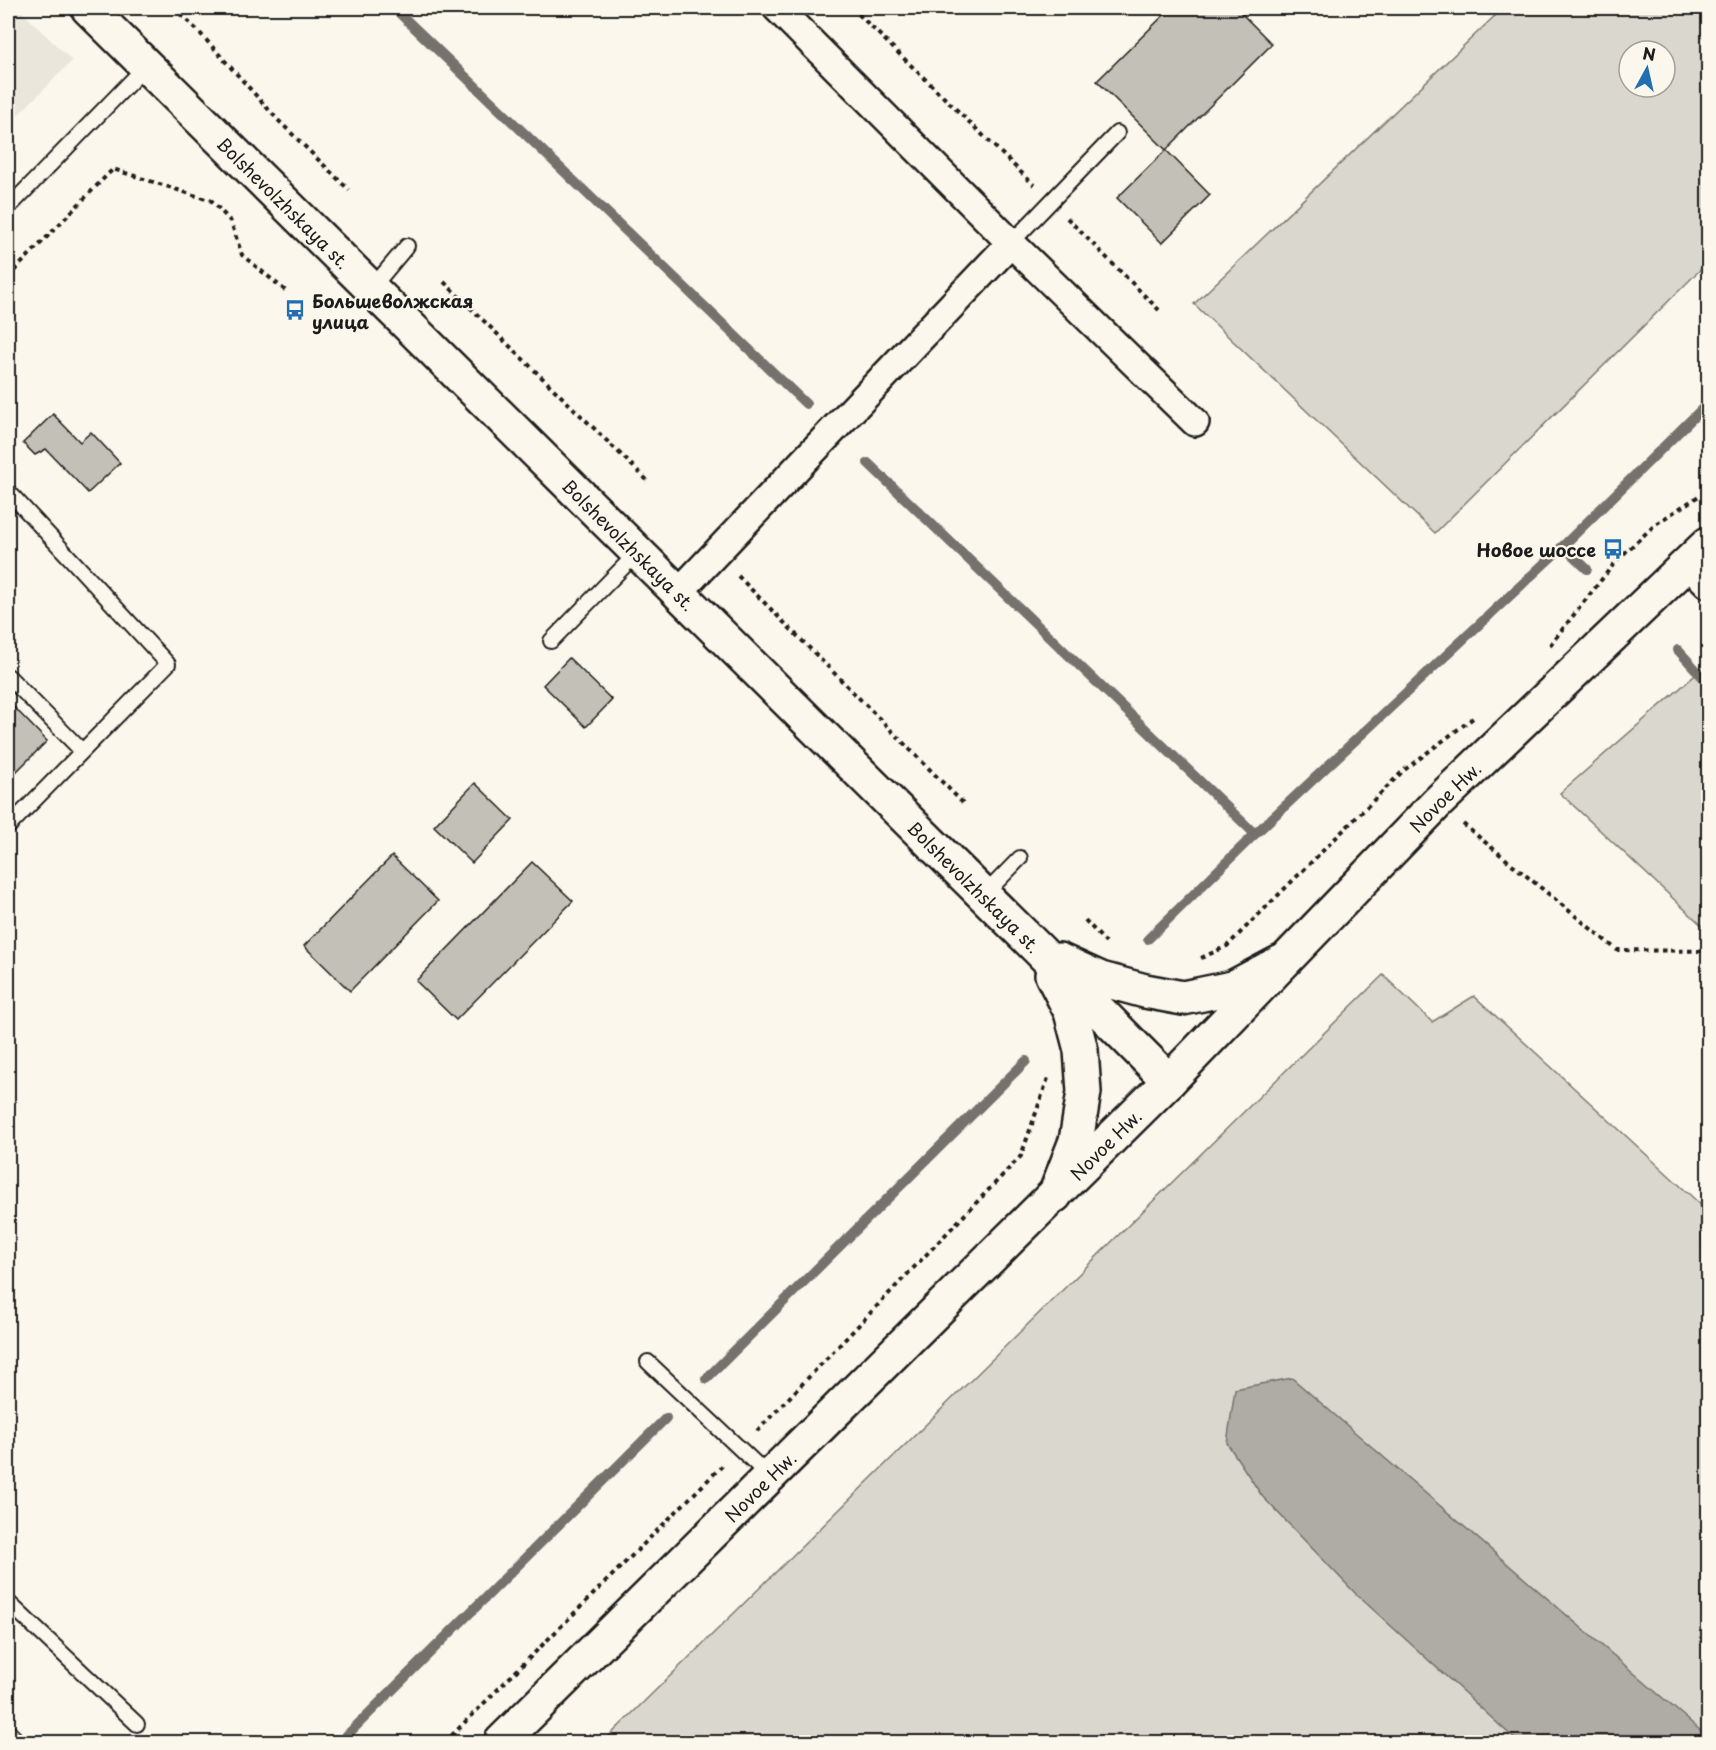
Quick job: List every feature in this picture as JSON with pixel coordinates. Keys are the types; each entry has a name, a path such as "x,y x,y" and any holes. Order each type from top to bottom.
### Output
{"main road":[{"name":"Bolshevolzhskaya st.","path":"88,8 1169,1081"},
{"name":"Novoe Hw.","path":"501,1743 1169,1081 1437,803 1702,564"},
{"path":"1036,947 1068,965 1101,979 1183,998 1232,988 1292,956"},
{"path":"1036,947 1071,1012 1081,1050 1084,1092 1076,1141 1055,1195"}],"street":[{"path":"777,8 1011,243 1195,422"},
{"path":"678,593 1011,243"}],"lane":[{"path":"8,208 146,66"},
{"path":"1011,243 1117,133"},
{"path":"371,289 407,246"},
{"path":"8,491 168,664 8,826"},
{"path":"551,641 638,552"},
{"path":"8,676 80,749"},
{"path":"983,895 1020,858"},
{"path":"648,1362 770,1477"},
{"path":"8,1602 137,1724"}],"path":[{"path":"174,8 199,32 278,120 349,189"},
{"path":"852,8 1052,202 1159,310"},
{"path":"8,277 113,169 212,201 231,222 242,255 286,291"},
{"path":"444,282 648,481"},
{"path":"1546,649 1617,560 1657,523 1708,490"},
{"path":"737,576 963,803"},
{"path":"1196,960 1227,946 1403,771 1480,713"},
{"path":"1437,803 1617,950 1708,951"},
{"path":"1085,920 1107,944"},
{"path":"445,1743 740,1449 1021,1156 1051,1068"}],"shaded area":[{"path":"8,8 18,8 72,61 8,125"},
{"path":"1503,8 1708,8 1708,262 1435,533 1194,304"},
{"path":"1708,664 1708,931 1560,793"},
{"path":"1383,975 1432,1022 1474,996 1700,1204 1704,1281 1708,1285 1708,1742 603,1742"},
{"path":"1292,1378 1708,1737 1708,1742 1518,1742 1355,1593 1262,1496 1227,1443 1235,1389"}],"building":[{"path":"1171,8 1236,8 1272,44 1166,150 1097,81"},
{"path":"1166,150 1210,195 1162,243 1117,198"},
{"path":"53,414 80,442 91,432 120,463 88,493 46,449 35,455 23,443"},
{"path":"569,658 612,700 586,727 543,685"},
{"path":"8,701 47,741 8,780"},
{"path":"475,783 513,820 472,863 434,826"},
{"path":"392,856 438,901 350,991 304,946"},
{"path":"532,862 573,901 456,1020 416,981"},
{"path":"8,1720 30,1742 8,1742"}],"waterway":[{"path":"394,8 806,404"},
{"path":"1148,939 1255,834 1563,546 1708,403"},
{"path":"868,463 1255,834"},
{"path":"1563,546 1587,569"},
{"path":"1678,650 1708,683"},
{"path":"706,1379 1026,1061"},
{"path":"340,1742 666,1418"}],"place":[{"name":"Большеволжская улица","path":"295,310"},
{"name":"Новое шоссе","path":"1613,549"}]}
